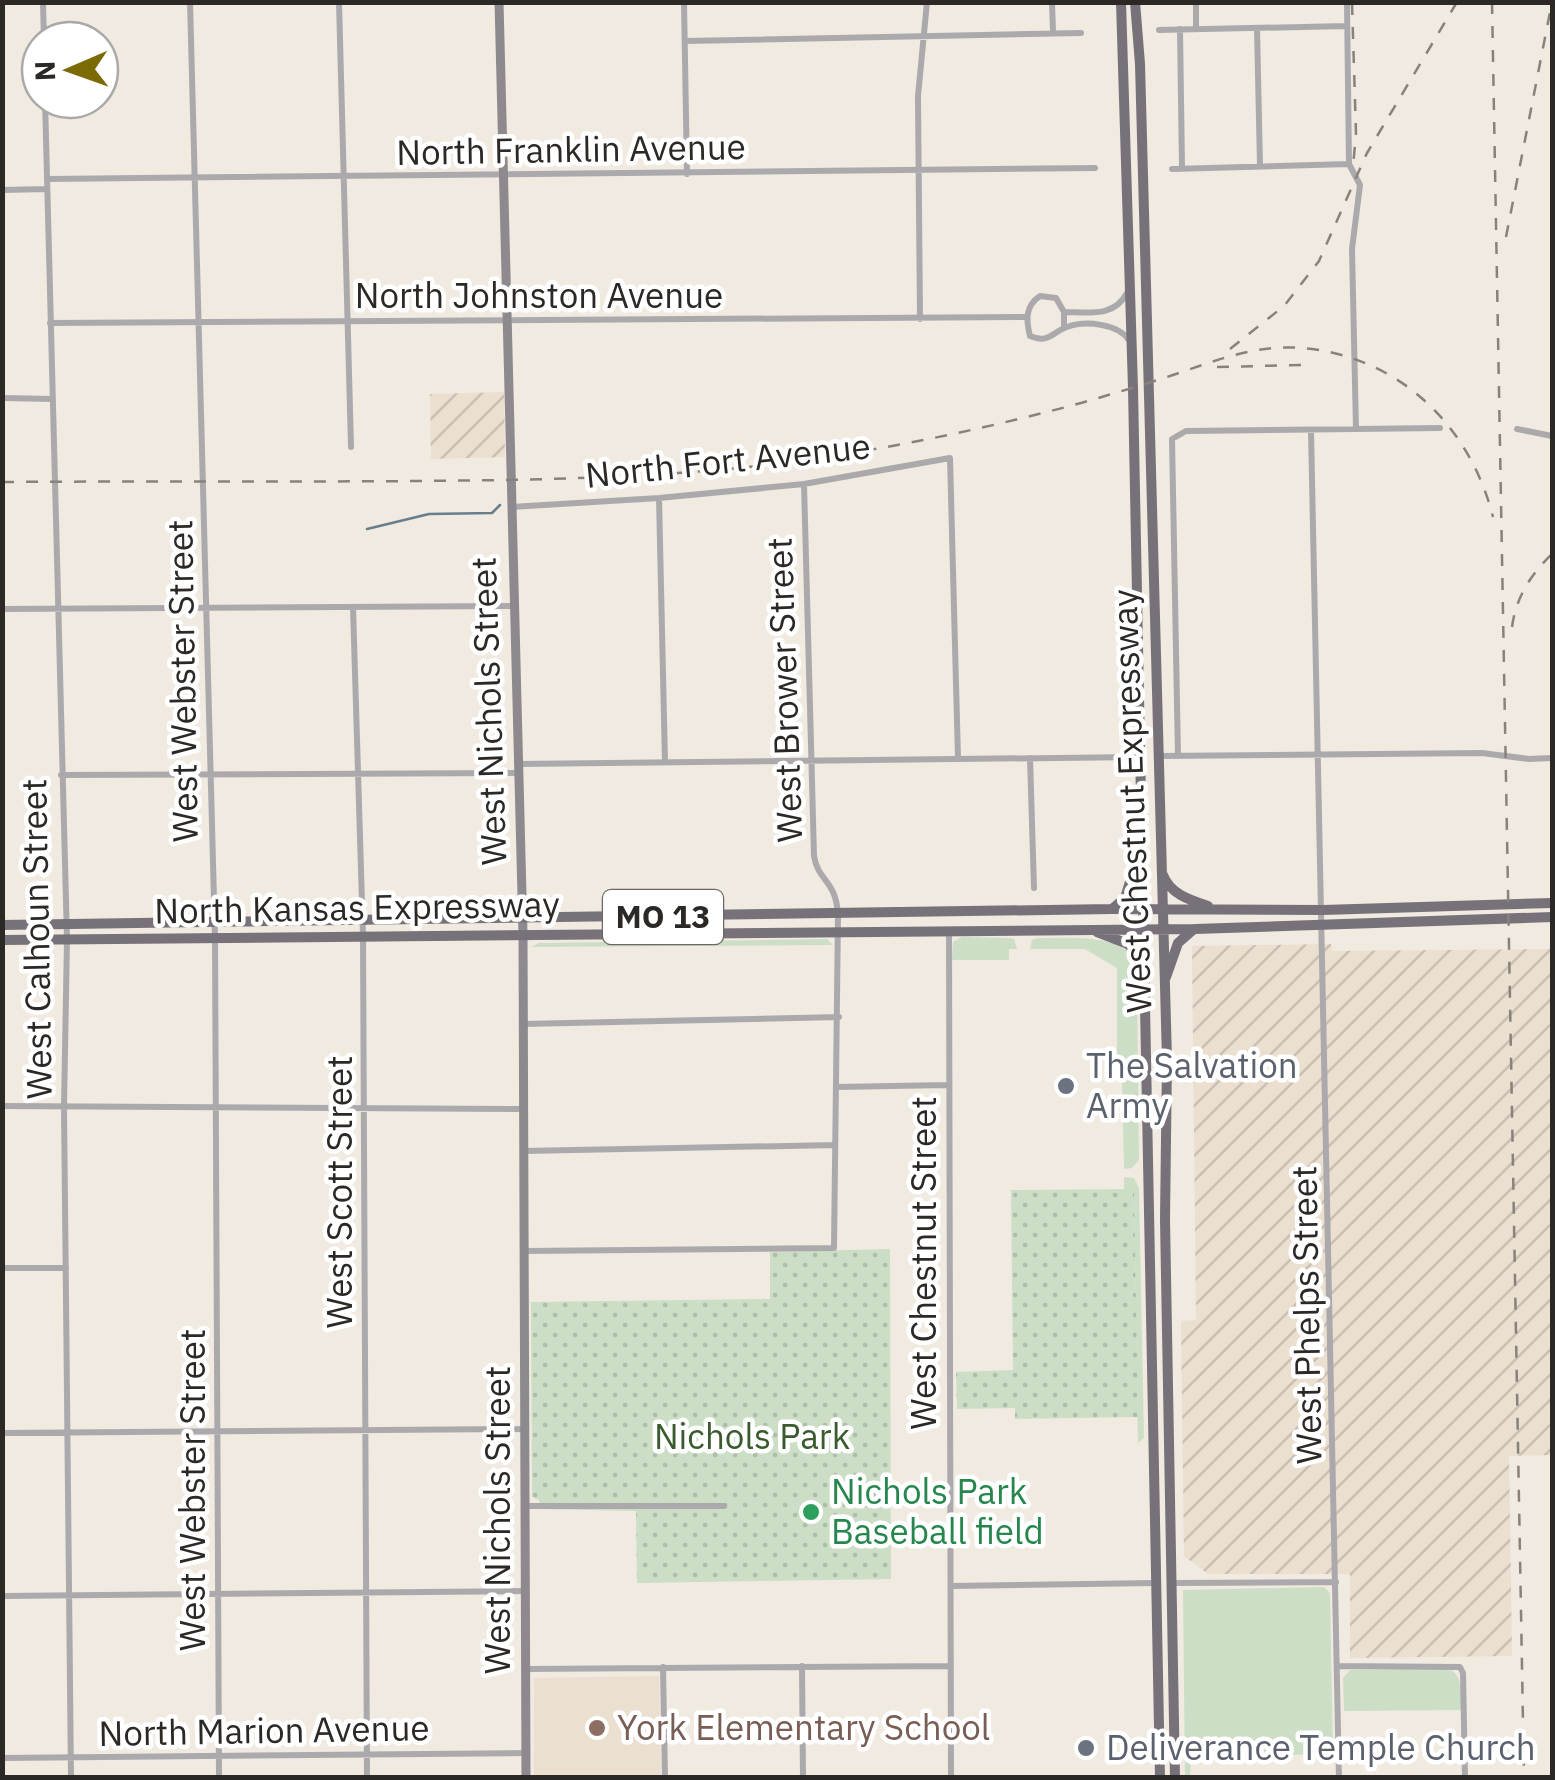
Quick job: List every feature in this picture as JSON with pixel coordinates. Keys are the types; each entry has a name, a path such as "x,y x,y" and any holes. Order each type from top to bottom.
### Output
{"main road":[{"name":"West Chestnut Expressway","path":"1120,2 1132,344 1160,1778"},
{"name":"West Chestnut Expressway","path":"1135,2 1160,756 1175,1778"},
{"path":"1112,909 1125,898 1142,841"},
{"path":"1162,865 1166,885 1176,892 1206,906 1229,910"},
{"name":"North Kansas Expressway","path":"2,925 1112,909 1323,910 1552,903"},
{"name":"North Kansas Expressway","path":"2,940 1195,929 1552,917"},
{"path":"1082,928 1128,944 1144,966"},
{"path":"1164,983 1178,942 1195,929"}],"street":[{"name":"West Webster Street","path":"190,2 214,923 219,1778"},
{"path":"339,2 351,447"},
{"name":"West Nichols Street","path":"499,2 523,934 526,1778"},
{"path":"684,2 687,174"},
{"path":"920,319 918,171 927,2"},
{"path":"1052,2 1053,32"},
{"path":"1196,2 1196,29"},
{"path":"1347,2 1349,164 1360,185 1352,250 1356,429"},
{"path":"1160,30 1347,26"},
{"path":"1257,28 1260,166"},
{"path":"1180,29 1182,168"},
{"path":"685,41 1081,33"},
{"name":"West Calhoun Street","path":"46,120 66,924 70,1778"},
{"path":"1172,168 1349,164"},
{"name":"North Franklin Avenue","path":"47,180 1095,168"},
{"path":"2,190 47,190"},
{"name":"North Johnston Avenue","path":"1130,288 1121,305 1102,313 1064,312 1056,298 1040,296 1033,300 1027,317 1030,336 1036,339 1053,338 1064,327 1112,326 1132,344"},
{"path":"1064,312 1064,327"},
{"name":"North Johnston Avenue","path":"50,322 1027,317"},
{"path":"2,398 52,398"},
{"path":"1178,756 1170,445 1177,434 1440,428"},
{"path":"1517,429 1552,436"},
{"name":"West Phelps Street","path":"1311,431 1340,1778"},
{"name":"North Fort Avenue","path":"510,507 804,484 950,458 958,758"},
{"name":"West Brower Street","path":"525,1251 834,1248 838,915 836,894 814,860 804,484"},
{"path":"659,498 665,762"},
{"path":"2,609 514,606"},
{"name":"West Scott Street","path":"352,607 364,936 367,1778"},
{"path":"1160,756 1482,752 1552,758"},
{"path":"60,776 665,762 1140,757"},
{"path":"1030,758 1034,888"},
{"name":"West Chestnut Street","path":"949,929 951,1778"},
{"path":"523,1024 838,1017"},
{"path":"837,1086 948,1086"},
{"path":"2,1106 524,1109"},
{"path":"524,1151 835,1145"},
{"path":"2,1268 66,1268"},
{"path":"2,1433 525,1429"},
{"path":"525,1506 724,1506"},
{"path":"950,1586 1156,1582"},
{"path":"1172,1583 1336,1582"},
{"path":"2,1596 527,1590"},
{"path":"802,1666 803,1778"},
{"path":"526,1668 950,1666"},
{"path":"1337,1666 1460,1667 1465,1778"},
{"path":"663,1667 665,1778"},
{"name":"North Marion Avenue","path":"2,1758 526,1753"}],"shaded area":[{"path":"504,392 505,457 431,459 430,394"},
{"path":"1331,944 1332,951 1552,949 1552,1455 1509,1456 1512,1656 1350,1658 1350,1574 1208,1574 1184,1556 1181,1321 1196,1320 1192,946"},
{"name":"York Elementary School","path":"659,1676 661,1777 534,1778 534,1678"}],"green space":[{"path":"962,937 1014,939 1017,949 1009,949 1009,960 952,960 953,942"},
{"path":"827,939 833,945 531,947 539,943"},
{"path":"1032,940 1099,940 1121,947 1134,960 1139,1160 1132,1168 1124,1169 1122,1078 1117,1065 1117,968 1085,949 1030,949"},
{"path":"1124,1177 1134,1178 1139,1188 1144,1438 1138,1443 1134,1190 1124,1189"},
{"path":"1134,1189 1138,1417 1015,1419 1015,1408 957,1409 956,1372 1013,1370 1011,1190"},
{"name":"Nichols Park","path":"890,1249 891,1579 637,1583 636,1511 540,1509 539,1500 532,1497 531,1302 770,1299 770,1252"},
{"path":"1324,1587 1330,1593 1333,1754 1191,1756 1190,1777 1185,1777 1183,1590"},
{"path":"1448,1668 1459,1681 1462,1710 1344,1711 1343,1678 1350,1670"}],"waterway":[{"path":"367,529 429,514 492,513 500,505"}],"railway":[{"path":"1230,349 1284,306 1319,261 1367,153 1457,2"},
{"path":"1492,2 1524,1778"},
{"path":"1506,237 1552,2"},
{"path":"1352,3 1356,133 1353,167"},
{"path":"2,482 508,480 731,469 853,453 968,431 1081,403 1241,353 1293,347 1345,356 1376,368 1429,404 1468,455 1493,517"},
{"path":"1217,367 1302,365"},
{"path":"1512,627 1526,587 1552,554"}],"place":[{"name":"The Salvation Army","path":"1066,1086"},
{"name":"Nichols Park Baseball field","path":"811,1512"},
{"name":"York Elementary School","path":"597,1728"},
{"name":"Deliverance Temple Church","path":"1086,1748"}]}
